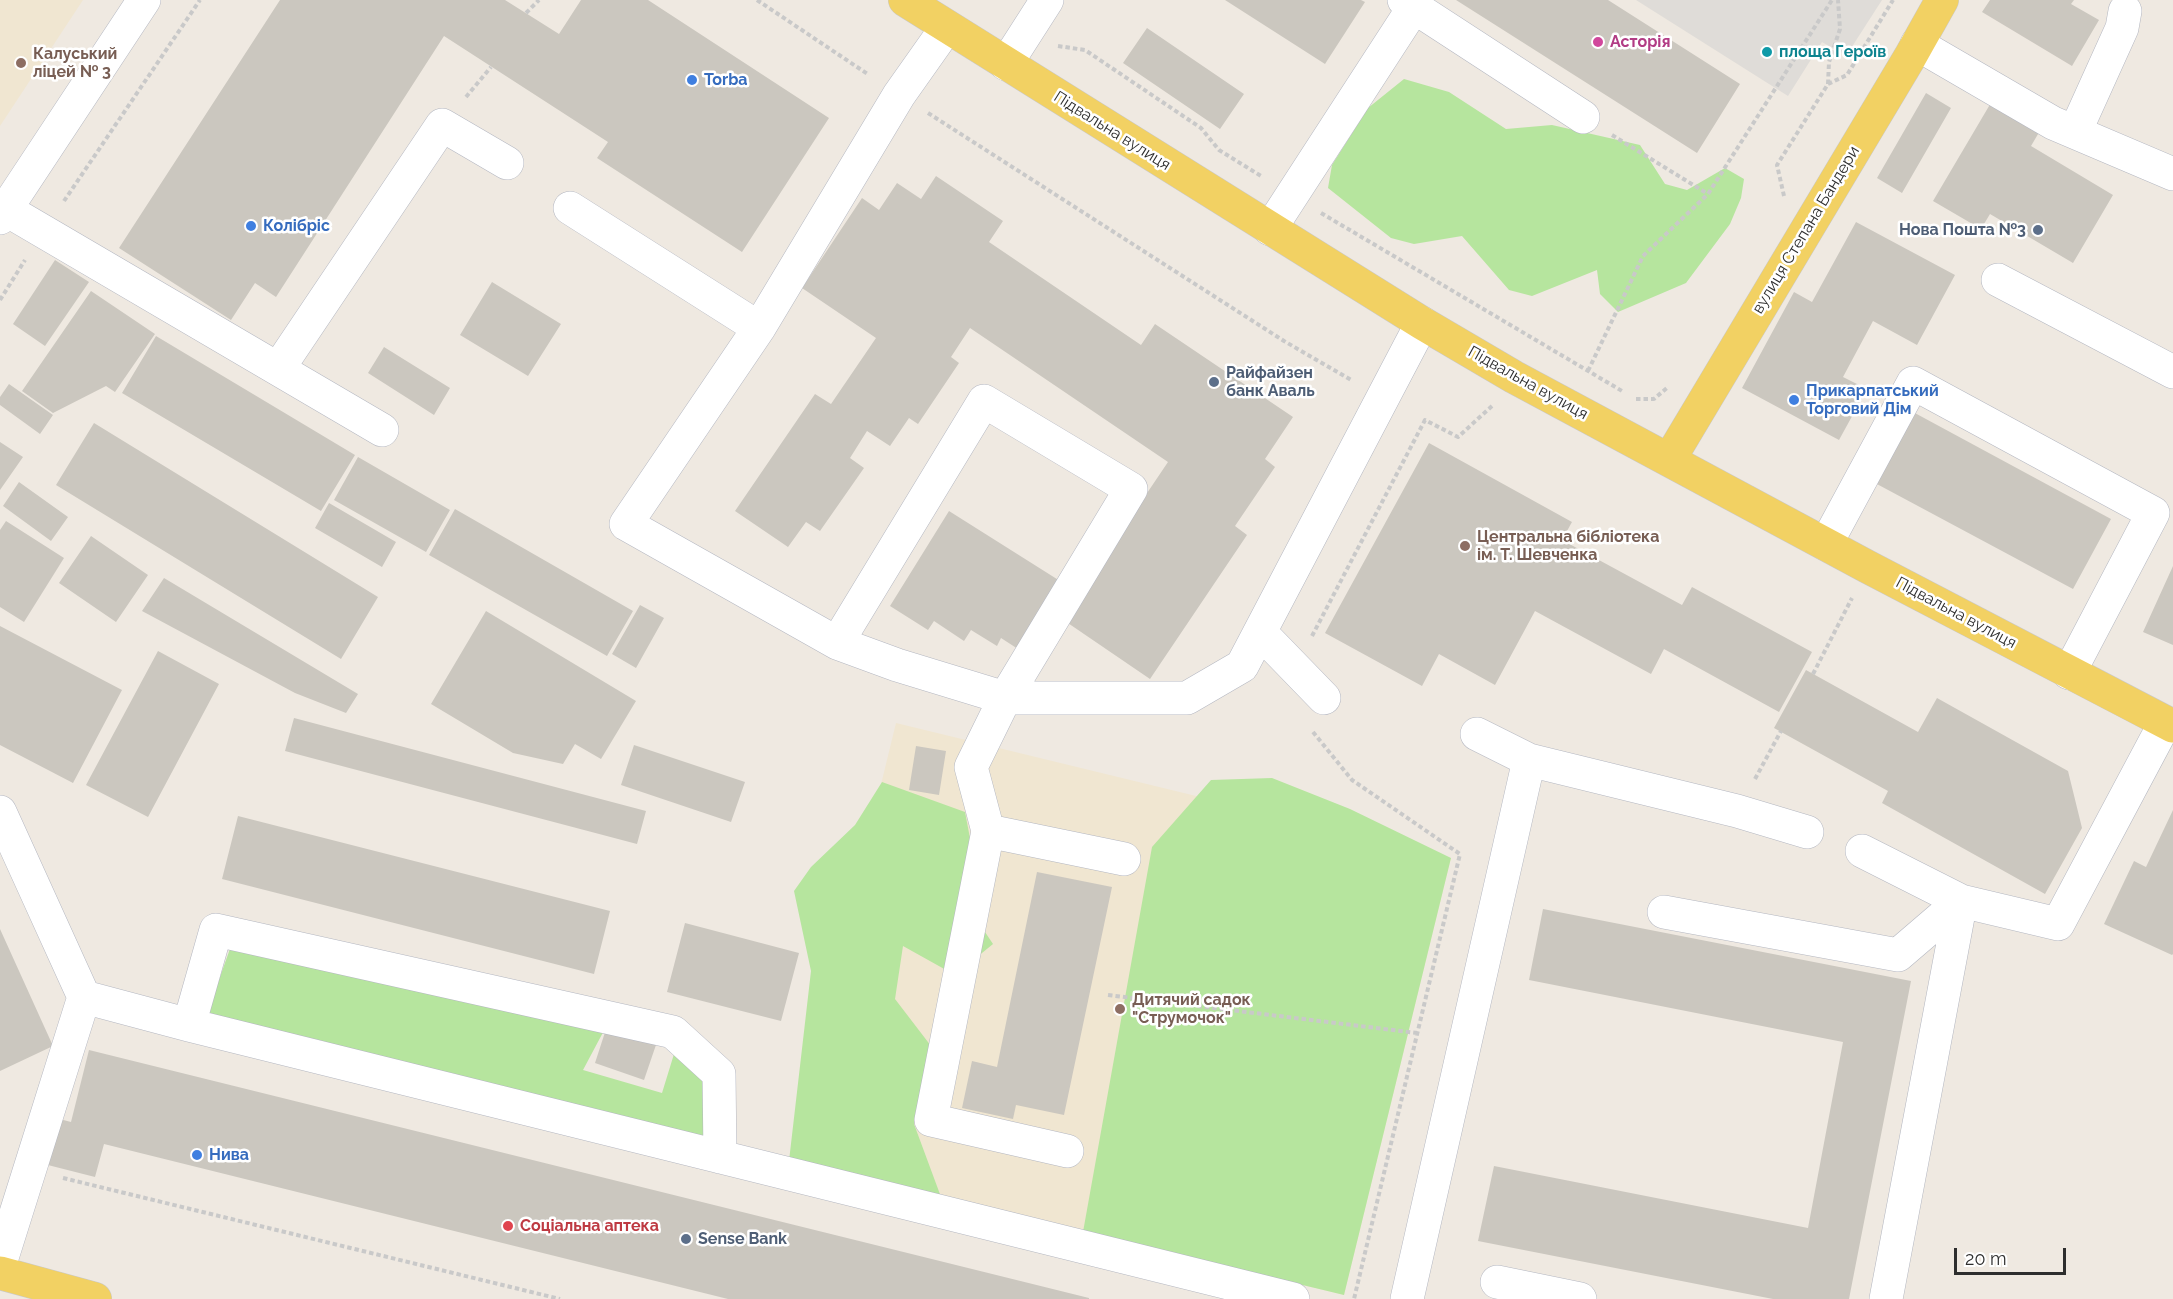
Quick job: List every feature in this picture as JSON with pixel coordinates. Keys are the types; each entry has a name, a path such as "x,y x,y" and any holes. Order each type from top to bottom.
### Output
{"main road":[{"name":"Підвальна вулиця","path":"904,0 1422,323 1514,377 2169,725"},
{"name":"вулиця Степана Бандери","path":"1669,460 1942,0"},
{"path":"0,1272 92,1299"}],"street":[{"path":"144,0 3,213 44,231 382,430"},
{"path":"1006,64 1047,0"},
{"path":"1270,229 1409,3 1583,117"},
{"path":"2075,132 2122,28 2125,11"},
{"path":"947,27 899,95 759,328 626,524 837,643 897,666 1005,698 1187,698 1242,666 1422,323"},
{"path":"1917,44 2053,123 2173,174"},
{"path":"278,369 442,125 507,163"},
{"path":"570,208 759,328"},
{"path":"1998,280 2173,372"},
{"path":"1826,544 1913,383 2153,513 2069,673"},
{"path":"837,643 984,401 1131,489 1005,698 971,767 988,831 930,1120 1067,1150"},
{"path":"1260,632 1295,668 1316,711"},
{"path":"1862,851 1961,901 2058,924 2169,725"},
{"path":"1477,734 1529,760 1737,811 1807,832"},
{"path":"1407,1299 1529,760"},
{"path":"0,812 84,997 0,1264"},
{"path":"988,831 1124,859"},
{"path":"1664,912 1898,955 1961,901"},
{"path":"1886,1299 1961,901"},
{"path":"189,1025 216,930 673,1032 719,1074 720,1157"},
{"path":"84,997 1293,1299"},
{"path":"1497,1282 1580,1299"}],"path":[{"path":"0,300 200,0"},
{"path":"526,14 540,0"},
{"path":"757,0 899,95 1284,341 1354,381"},
{"path":"1588,371 1643,255 1708,194 1832,0"},
{"path":"1784,197 1777,165 1828,84 1829,62 1840,29 1838,0"},
{"path":"1828,84 1847,75 1893,0"},
{"path":"1026,34 1041,44 1085,50 1201,128 1219,150 1337,224 1638,400 1654,399 1670,385"},
{"path":"1583,117 1708,194"},
{"path":"1295,668 1425,420 1458,437 1493,405"},
{"path":"1813,674 1868,567"},
{"path":"1316,711 1352,780 1460,854 1354,1299"},
{"path":"1737,811 1781,731"},
{"path":"1108,995 1417,1033"},
{"path":"58,1177 560,1299"}],"shaded area":[{"name":"Калуський ліцей № 3","path":"0,0 83,0 0,126"},
{"name":"площа Героїв","path":"1636,0 1882,0 1846,56 1822,42 1788,96"},
{"name":"Дитячий садок \"Струмочок\"","path":"896,723 1451,858 1344,1295 789,1161"}],"green space":[{"path":"1404,79 1449,92 1506,129 1552,125 1640,145 1665,184 1687,190 1725,168 1744,179 1741,198 1730,224 1686,283 1618,312 1600,294 1597,270 1532,296 1509,290 1462,236 1414,244 1391,238 1328,188 1332,165 1368,108"},
{"path":"1272,778 1350,809 1451,858 1344,1295 1083,1232 1152,847 1211,780"},
{"path":"882,782 965,812 973,854 973,914 993,944 955,975 903,946 895,999 931,1046 914,1124 941,1197 789,1161 811,971 794,891 811,867 855,825"},
{"path":"231,946 608,1023 583,1070 662,1093 674,1054 706,1084 704,1143 205,1019"}],"building":[{"path":"280,0 505,0 559,34 581,0 648,0 829,118 742,252 597,158 608,142 444,36 276,297 255,283 231,320 119,248"},
{"path":"1225,0 1361,0 1365,2 1325,64"},
{"name":"Асторія","path":"1456,0 1608,0 1740,84 1697,153"},
{"path":"1990,0 2074,0 2071,4 2099,20 2072,66 1982,12"},
{"path":"1147,28 1244,94 1220,129 1123,63"},
{"path":"1926,93 1951,108 1902,193 1877,178"},
{"path":"1992,101 2041,129 2031,146 2113,195 2073,263 1990,214 1981,229 1933,201"},
{"path":"936,176 1003,221 989,242 1141,345 1155,324 1293,417 1265,459 1275,467 1235,526 1247,535 1150,679 1062,619 1168,462 970,328 951,357 959,363 918,424 909,418 890,446 867,431 850,458 864,468 820,531 806,522 788,547 735,511 815,394 831,404 876,338 802,288 862,198 879,210 897,183 921,199"},
{"path":"1856,222 1955,275 1917,345 1873,321 1843,377 1867,389 1839,440 1742,388 1794,292 1812,302"},
{"path":"55,260 89,282 45,346 13,324"},
{"path":"492,282 561,324 528,376 460,335"},
{"path":"91,291 155,334 115,392 106,386 53,413 22,391"},
{"path":"156,336 355,455 321,511 122,393"},
{"path":"384,347 450,388 434,415 368,373"},
{"path":"9,384 53,415 40,434 0,405 0,397"},
{"path":"1913,412 2111,519 2073,589 1875,483"},
{"path":"94,423 378,597 341,659 56,485"},
{"path":"0,442 23,457 0,490"},
{"path":"1429,443 1572,522 1562,540 1682,605 1692,587 1812,652 1779,712 1664,649 1651,674 1535,611 1495,685 1439,654 1422,686 1325,633"},
{"path":"358,457 450,510 426,552 334,500"},
{"path":"19,482 68,517 51,541 3,506"},
{"path":"329,503 396,542 382,567 315,528"},
{"path":"455,509 633,611 607,656 429,555"},
{"path":"949,511 1060,581 1018,649 1001,638 997,646 971,630 964,641 934,621 928,630 890,606"},
{"path":"6,521 64,558 24,622 0,607 0,530"},
{"path":"91,536 148,575 116,622 59,583"},
{"path":"2173,566 2173,645 2143,632"},
{"path":"164,578 358,694 346,713 295,693 142,611"},
{"path":"640,605 664,618 636,668 612,654"},
{"path":"486,611 636,701 601,759 575,744 563,764 513,753 431,704"},
{"path":"0,626 122,690 73,783 0,745"},
{"path":"158,651 219,684 148,817 86,785"},
{"path":"1806,670 1918,732 1937,698 2068,771 2082,828 2045,894 1882,803 1888,791 1774,728"},
{"path":"294,718 646,811 637,844 285,751"},
{"path":"634,745 745,782 731,822 621,785"},
{"path":"916,746 946,751 939,795 909,790"},
{"path":"2173,810 2172,955 2104,924 2134,861 2146,867"},
{"path":"238,816 610,911 594,974 222,879"},
{"path":"1037,872 1112,887 1064,1115 1016,1105 1013,1119 962,1108 972,1061 997,1067"},
{"path":"1543,909 1911,981 1849,1299 1773,1299 1478,1241 1494,1166 1808,1228 1843,1042 1529,980"},
{"path":"685,923 799,953 781,1021 667,992"},
{"path":"0,929 53,1046 0,1071"},
{"path":"608,1023 658,1039 644,1080 595,1063"},
{"path":"89,1050 1089,1299 728,1299 104,1144 95,1177 40,1163 52,1117 71,1122"}],"place":[{"name":"Асторія","path":"1598,42"},
{"name":"площа Героїв","path":"1767,52"},
{"name":"Калуський ліцей № 3","path":"21,63"},
{"name":"Torba","path":"692,80"},
{"name":"Колібріс","path":"251,226"},
{"name":"Нова Пошта №3","path":"2038,230"},
{"name":"Райфайзен банк Аваль","path":"1214,382"},
{"name":"Прикарпатський Торговий Дім","path":"1794,400"},
{"name":"Центральна бібліотека ім. Т. Шевченка","path":"1465,546"},
{"name":"Дитячий садок \"Струмочок\"","path":"1120,1009"},
{"name":"Нива","path":"197,1155"},
{"name":"Соціальна аптека","path":"508,1226"},
{"name":"Sense Bank","path":"686,1239"}]}
